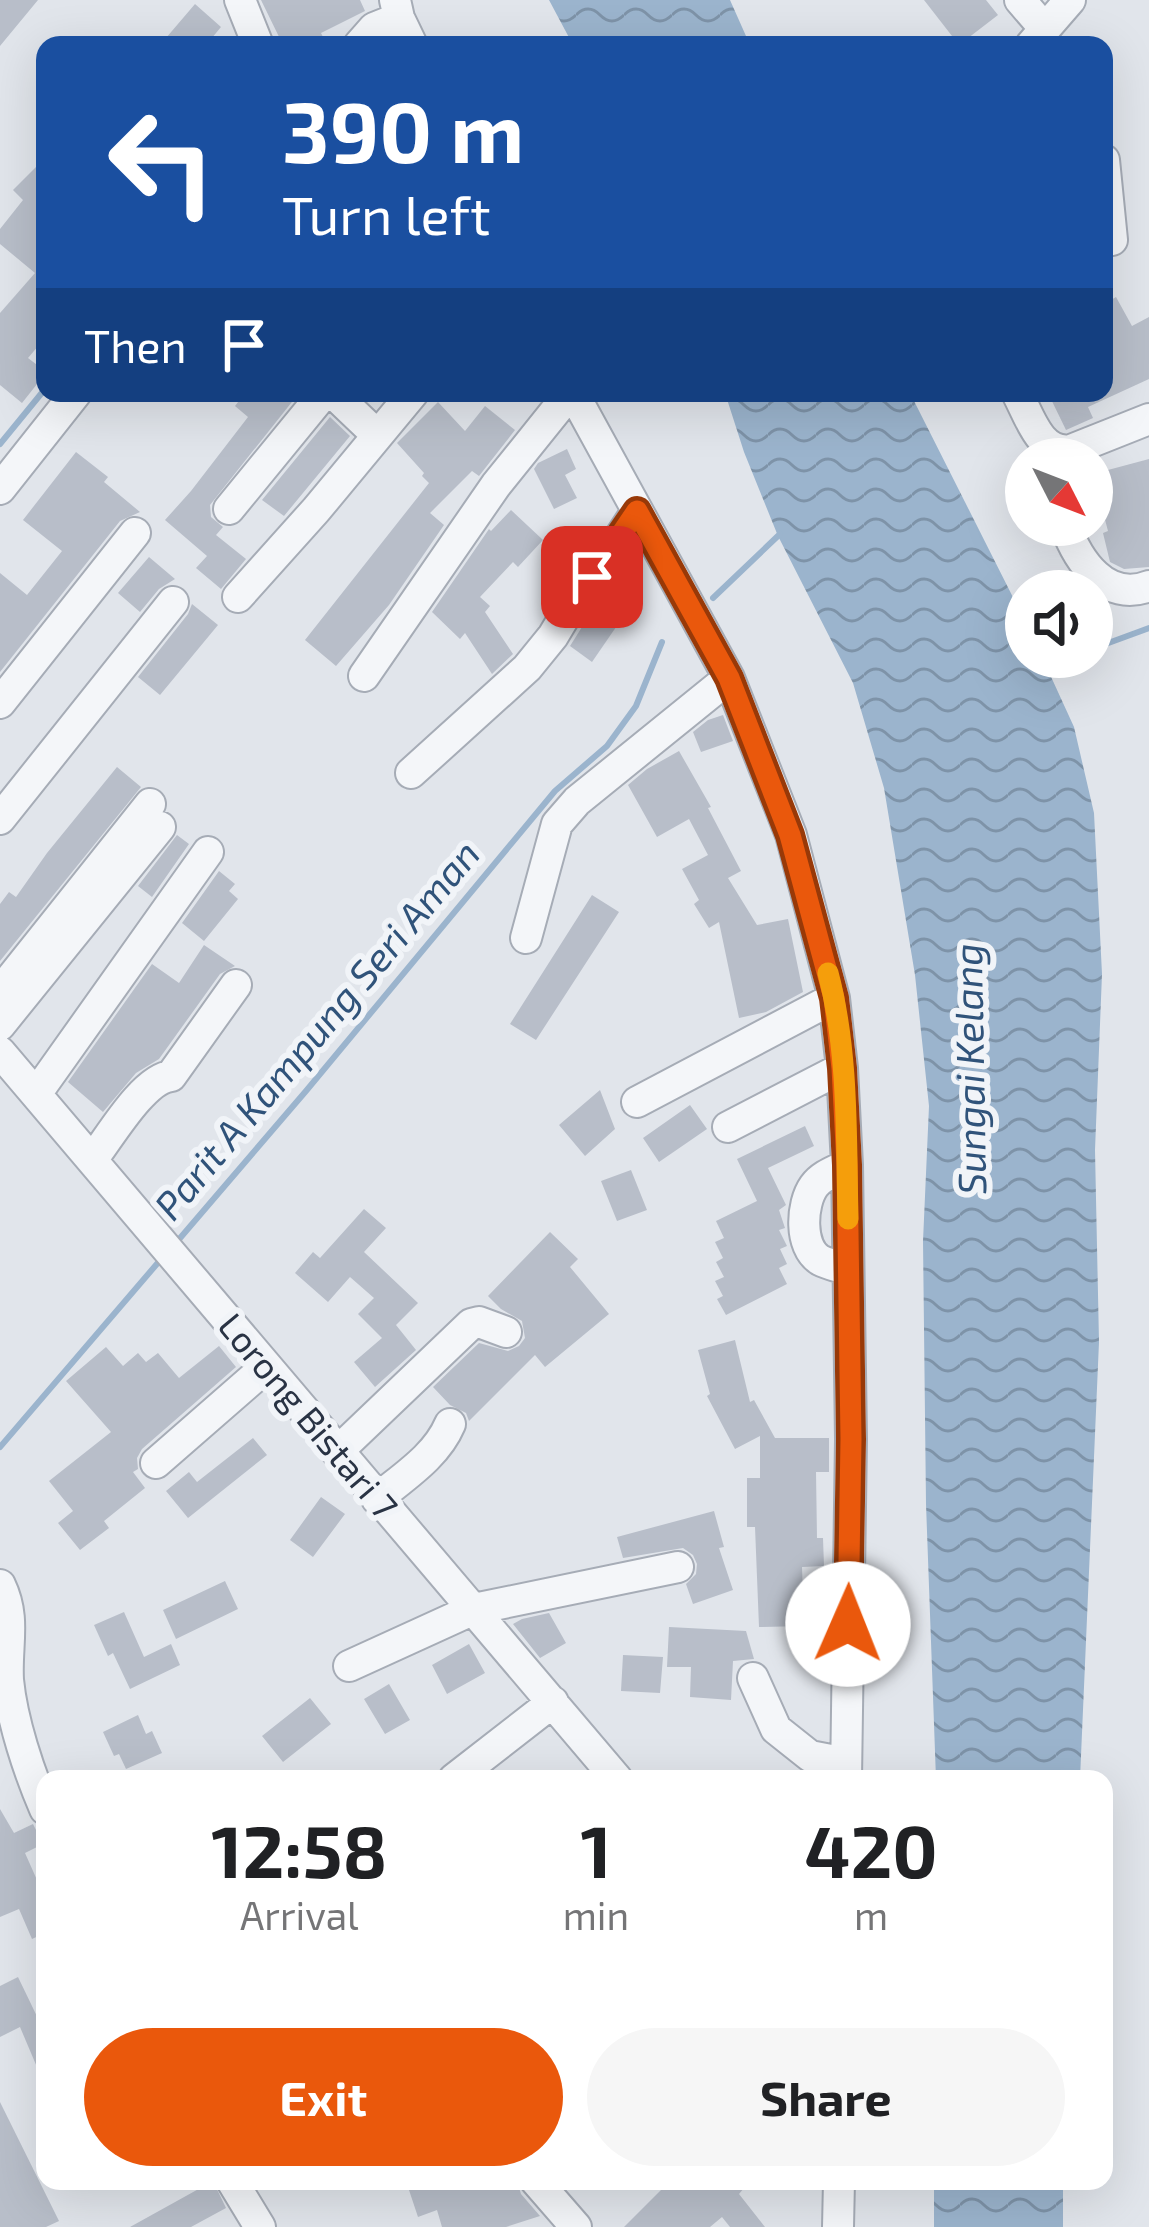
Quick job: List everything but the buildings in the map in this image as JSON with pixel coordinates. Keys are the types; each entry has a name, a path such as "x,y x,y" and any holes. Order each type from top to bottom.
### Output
{"street":[{"path":"240,0 254,36"},
{"path":"1020,0 1038,36"},
{"path":"1039,36 1070,0"},
{"path":"366,36 374,28 402,21"},
{"path":"0,489 69,402"},
{"path":"229,509 317,402"},
{"path":"342,402 376,435"},
{"path":"238,597 405,402"},
{"path":"364,676 496,484 564,402"},
{"path":"576,402 729,678 790,835 834,998 847,1165 851,1439 846,1770"},
{"path":"1022,402 1042,438"},
{"path":"1100,438 1149,418"},
{"path":"411,773 527,668 637,511"},
{"path":"0,704 135,533"},
{"path":"1075,546 1084,564 1105,584 1136,591 1149,586"},
{"path":"0,819 173,602"},
{"path":"526,938 557,824 577,801 729,678"},
{"path":"0,992 155,816 0,1025"},
{"path":"36,1094 208,852"},
{"path":"92,1160 146,1090 158,1078 171,1076 236,985"},
{"path":"637,1102 834,998"},
{"name":"Lorong Bistari 7","path":"0,1052 610,1770"},
{"path":"728,1127 842,1068"},
{"path":"847,1165 822,1177 810,1190 804,1208 809,1248 817,1258 848,1270"},
{"path":"337,1452 471,1324 479,1322 506,1332"},
{"path":"156,1463 266,1367"},
{"path":"377,1499 433,1452 450,1424"},
{"path":"349,1666 473,1609 678,1567"},
{"path":"0,1586 9,1605 8,1682 36,1788"},
{"path":"753,1678 776,1729 810,1756 844,1770"},
{"path":"466,1770 553,1702"},
{"path":"237,2190 260,2227"},
{"path":"544,2190 576,2227"},
{"path":"838,2190 838,2227"}],"water":[{"path":"549,0 730,0 746,36 568,36"},
{"name":"Sungai Kelang","path":"728,402 915,402 1005,581 1005,678 1052,678 1074,727 1094,813 1102,974 1095,1150 1099,1342 1080,1770 936,1770 923,1241 929,1106 915,975 884,788 853,683 778,536"},
{"path":"934,2190 1063,2190 1063,2227 934,2227"}],"waterway":[{"path":"0,444 36,400"},
{"name":"Parit A Kampung Seri Aman","path":"713,598 780,534"},
{"path":"1113,641 1149,628"},
{"name":"Parit A Kampung Seri Aman","path":"175,1244 555,791 607,746 636,706 662,642"},
{"name":"Parit A Kampung Seri Aman","path":"0,1447 162,1258"}],"slow traffic":[{"path":"828,973 842,1068 848,1219"}],"route":[{"path":"592,577 637,511 729,678 790,835 834,998 847,1165 848,1624"}]}
